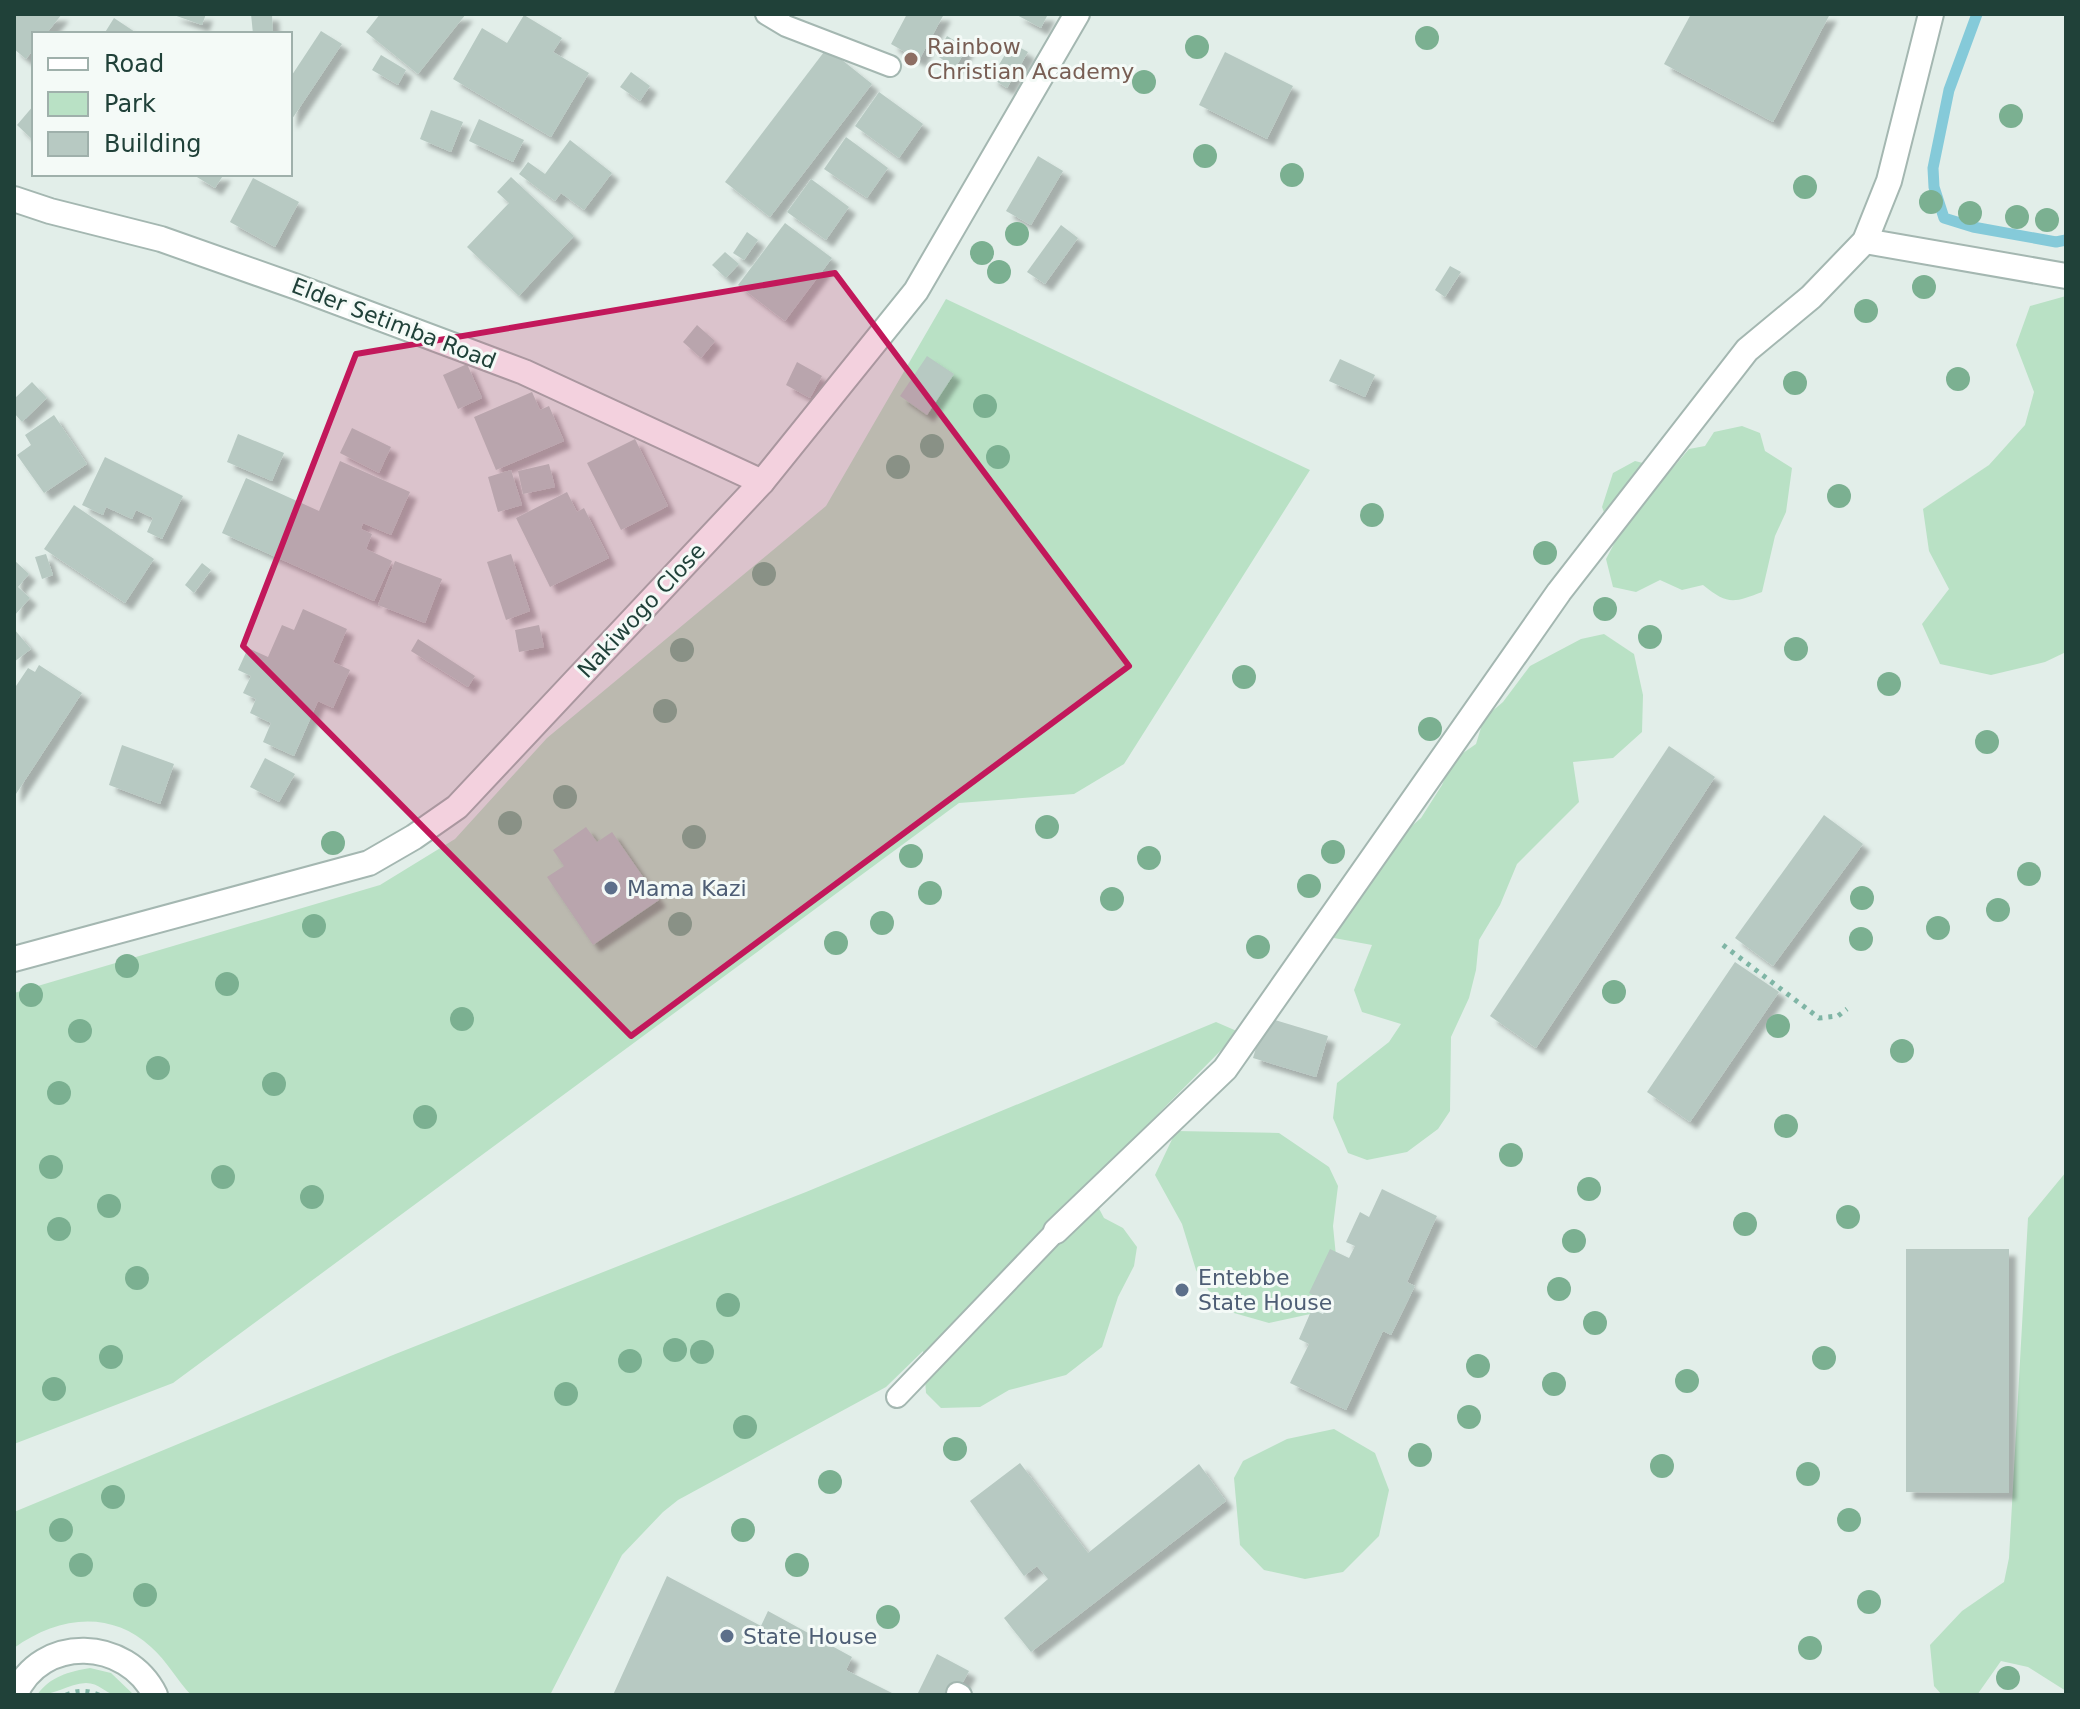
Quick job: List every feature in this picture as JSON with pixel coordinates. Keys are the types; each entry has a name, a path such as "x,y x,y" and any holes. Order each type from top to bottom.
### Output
{"street":[{"name":"Nakiwogo Close","path":"14,959 369,863 457,807 762,482 916,291 1077,14"},
{"path":"1056,1231 1225,1069 1587,556 1747,350 1811,297 1865,241 1889,181 1931,14"},
{"name":"Elder Setimba Road","path":"14,199 161,239 524,372 762,482"},
{"path":"1865,241 2066,276"},
{"path":"15,1695 31,1671 48,1659 87,1649 127,1661 155,1694"}],"lane":[{"path":"766,14 786,26 890,66"},
{"path":"897,1397 1056,1231"}],"path":[{"path":"1723,945 1819,1018 1838,1016 1847,1009"},
{"path":"66,1695 75,1691 90,1691 99,1695"}],"highlighted area":[{"path":"835,273 1129,666 631,1036 243,646 356,354"}],"green space":[{"path":"2066,296 2066,652 2045,662 1991,675 1940,664 1922,624 1949,589 1929,551 1923,509 1989,465 2025,425 2034,392 2016,345 2030,306"},
{"path":"946,299 1310,470 1124,764 1074,794 959,803 173,1383 14,1444 14,993 380,885 455,839 547,738 826,506"},
{"path":"1742,426 1760,433 1765,451 1792,468 1786,512 1775,536 1762,592 1731,600 1703,585 1682,590 1660,580 1636,592 1613,587 1606,559 1615,542 1602,507 1613,473 1635,461 1671,470 1689,449 1705,446 1714,432"},
{"path":"1604,634 1634,654 1643,695 1642,732 1613,758 1573,762 1579,802 1517,864 1500,905 1479,940 1469,998 1451,1037 1450,1111 1438,1129 1407,1152 1367,1160 1348,1153 1333,1118 1337,1083 1389,1042 1401,1024 1362,1012 1354,990 1372,945 1334,938 1324,910 1332,892 1352,864 1394,841 1421,818 1442,785 1453,760 1476,744 1484,718 1503,702 1530,666 1581,639"},
{"path":"1216,1022 1239,1032 1087,1186 1104,1218 1123,1228 1137,1247 1134,1266 1118,1297 1102,1347 1066,1375 1009,1390 980,1407 941,1408 926,1393 923,1351 886,1387 678,1500 622,1555 550,1695 191,1695 151,1647 135,1635 101,1622 65,1624 48,1629 14,1648 14,1512 393,1355 806,1192"},
{"path":"1176,1131 1279,1133 1329,1167 1338,1186 1333,1226 1338,1276 1315,1313 1269,1323 1220,1309 1196,1270 1182,1224 1155,1175"},
{"path":"2066,1172 2066,1691 2028,1667 2001,1661 1977,1695 1942,1695 1934,1686 1930,1645 1962,1611 2004,1582 2009,1558 2028,1218"},
{"path":"1334,1429 1375,1453 1389,1490 1379,1536 1343,1572 1305,1579 1264,1570 1240,1545 1234,1478 1243,1461 1287,1439"},
{"path":"90,1668 111,1673 134,1695 115,1695 86,1683 37,1695 60,1676"}],"building":[{"path":"14,14 62,14 48,32 32,32 32,52 26,59 14,49"},
{"path":"171,14 206,14 202,25"},
{"path":"251,14 272,14 273,32 253,32"},
{"path":"380,14 466,14 418,74 366,32"},
{"path":"907,14 944,14 919,60 891,44"},
{"path":"1015,14 1048,14 1041,28"},
{"path":"1691,14 1830,14 1773,122 1664,64"},
{"path":"524,15 562,38 553,52 589,73 551,137 453,79 482,28 507,43"},
{"path":"114,18 135,32 105,32"},
{"path":"321,31 342,44 292,119 292,75"},
{"path":"947,36 967,48 955,68 936,55"},
{"path":"1012,43 1028,52 1007,88 991,78"},
{"path":"827,48 872,84 770,217 725,182"},
{"path":"1225,52 1293,86 1267,139 1199,105"},
{"path":"381,55 406,70 398,85 372,70"},
{"path":"631,72 650,86 640,101 620,87"},
{"path":"879,92 923,124 899,158 855,126"},
{"path":"32,107 32,139 17,125"},
{"path":"431,110 463,122 451,152 420,139"},
{"path":"479,119 524,140 513,162 469,141"},
{"path":"846,137 888,168 867,198 824,169"},
{"path":"570,140 612,173 584,210 561,193 555,201 519,174 528,162 545,174"},
{"path":"1038,156 1063,171 1031,225 1006,211"},
{"path":"195,176 223,176 215,188"},
{"path":"511,177 574,236 519,296 467,247 509,203 497,192"},
{"path":"253,178 299,202 275,247 230,222"},
{"path":"811,179 849,207 826,240 787,212"},
{"path":"785,223 832,258 785,321 738,285"},
{"path":"1061,225 1078,238 1045,284 1027,272"},
{"path":"747,232 758,240 744,260 733,253"},
{"path":"725,252 739,264 726,278 712,265"},
{"path":"1450,266 1461,272 1445,297 1435,290"},
{"path":"697,325 715,341 701,358 683,342"},
{"path":"927,356 954,374 927,415 900,396"},
{"path":"1340,359 1375,375 1365,397 1329,381"},
{"path":"797,362 822,376 810,398 786,385"},
{"path":"467,364 482,398 458,409 443,375"},
{"path":"32,382 47,398 22,422 14,413 14,399"},
{"path":"532,392 540,410 549,406 564,441 496,470 474,417"},
{"path":"54,415 87,464 44,493 17,455 31,445 25,435"},
{"path":"352,428 391,447 379,473 340,453"},
{"path":"238,434 284,453 272,481 227,462"},
{"path":"635,439 668,506 621,530 587,463"},
{"path":"105,457 183,496 162,539 147,532 153,518 136,510 132,519 106,507 103,515 82,505"},
{"path":"340,461 410,492 391,535 363,523 361,529 372,534 366,549 392,561 374,601 222,533 246,478 319,511"},
{"path":"549,464 555,487 523,494 518,471"},
{"path":"511,470 522,505 498,512 488,477"},
{"path":"567,492 577,512 584,508 609,558 550,587 516,518"},
{"path":"74,505 154,559 125,603 44,549"},
{"path":"46,554 53,575 42,579 35,557"},
{"path":"511,554 530,611 506,620 487,562"},
{"path":"14,560 29,574 18,587 30,598 14,616"},
{"path":"395,561 442,579 425,623 378,605"},
{"path":"202,563 211,570 194,593 185,585"},
{"path":"303,609 347,629 333,662 350,670 333,708 318,701 294,756 263,742 271,723 250,713 256,699 243,693 251,676 238,670 248,648 268,657 282,625 294,630"},
{"path":"539,625 544,647 519,652 515,630"},
{"path":"14,629 31,649 14,662"},
{"path":"418,639 475,676 468,687 411,651"},
{"path":"39,665 82,693 14,797 14,689 28,668 35,672"},
{"path":"122,745 174,764 160,804 109,785"},
{"path":"1669,746 1715,777 1536,1048 1490,1016"},
{"path":"265,758 295,774 279,802 250,787"},
{"path":"1824,815 1863,844 1773,966 1735,938"},
{"path":"586,827 597,842 612,832 659,900 593,945 547,877 564,866 553,850"},
{"path":"1735,962 1779,992 1690,1122 1647,1092"},
{"path":"1265,1017 1328,1036 1316,1077 1253,1058"},
{"path":"1382,1189 1437,1216 1407,1282 1415,1286 1391,1335 1383,1331 1346,1410 1290,1383 1309,1344 1299,1339 1312,1309 1323,1314 1328,1303 1309,1293 1330,1249 1349,1258 1355,1246 1346,1242 1360,1212 1369,1217"},
{"path":"1906,1249 2009,1249 2009,1493 1906,1492"},
{"path":"1020,1463 1088,1553 1199,1464 1226,1501 1031,1652 1004,1618 1048,1579 1037,1566 1024,1576 970,1501"},
{"name":"State House","path":"667,1576 761,1626 768,1611 852,1657 846,1670 896,1695 613,1695"},
{"name":"State House","path":"937,1654 969,1671 956,1695 917,1695"}],"waterway":[{"path":"1977,14 1949,90 1933,168 1934,187 1944,218 1973,227 2056,242 2066,240"}],"place":[{"name":"Rainbow Christian Academy","path":"911,59"},
{"name":"Mama Kazi","path":"611,888"},
{"name":"Entebbe State House","path":"1182,1290"},
{"name":"State House","path":"727,1636"}]}
